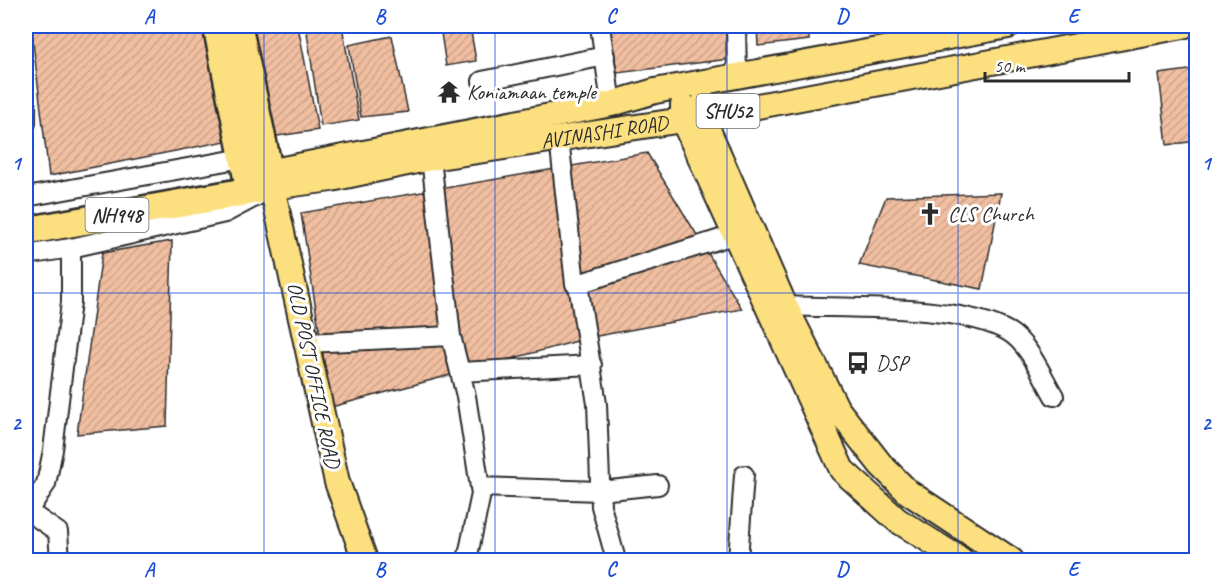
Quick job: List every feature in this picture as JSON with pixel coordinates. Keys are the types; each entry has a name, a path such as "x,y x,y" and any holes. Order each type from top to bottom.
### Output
{"highway":[{"path":"217,26 259,169"},
{"path":"238,26 259,169"},
{"name":"NH948","path":"26,231 205,189 259,169"},
{"name":"NH948","path":"26,212 205,189"}],"main road":[{"name":"AVINASHI ROAD","path":"259,169 612,104 655,91 1008,26"},
{"name":"AVINASHI ROAD","path":"259,169 331,179 431,158 693,118 1184,26"},
{"path":"694,85 693,118 733,235 842,470 897,520 961,561"},
{"path":"693,118 837,409 881,465 908,492 1011,561"},
{"name":"OLD POST OFFICE ROAD","path":"259,169 307,343 337,482 365,561"}],"street":[{"path":"600,26 612,104"},
{"path":"736,26 737,77"},
{"path":"482,81 605,56"},
{"path":"26,105 28,123 26,123"},
{"path":"559,138 575,284"},
{"path":"431,158 451,336 460,372 481,494 467,561"},
{"path":"26,197 259,169"},
{"path":"26,255 71,248 225,213 259,169"},
{"path":"616,561 601,506 597,404 578,284 733,235"},
{"path":"60,561 58,532 27,513 46,484 53,450 71,302 71,248"},
{"path":"785,306 933,312 993,325 1010,332 1020,342 1053,396"},
{"path":"307,343 451,336"},
{"path":"460,372 592,365"},
{"path":"738,561 744,475"},
{"path":"480,487 600,491 658,485"}],"building":[{"path":"31,26 203,26 226,141 49,176"},
{"path":"249,26 298,26 318,130 271,137"},
{"path":"306,26 342,26 359,120 321,126"},
{"path":"440,26 470,26 476,61 446,66"},
{"path":"610,26 736,26 737,58 617,73"},
{"path":"757,26 809,26 809,40 758,46"},
{"path":"392,36 408,112 361,117 349,45"},
{"path":"1196,69 1196,141 1167,145 1159,74"},
{"path":"647,153 742,309 592,337 331,407 301,213"},
{"path":"1001,193 982,289 859,265 886,197"},
{"path":"172,241 167,426 77,434 102,253"}],"place":[{"name":"Koniamaan temple","path":"449,92"},
{"name":"CLS Church","path":"930,214"},
{"name":"DSP","path":"858,363"}]}
